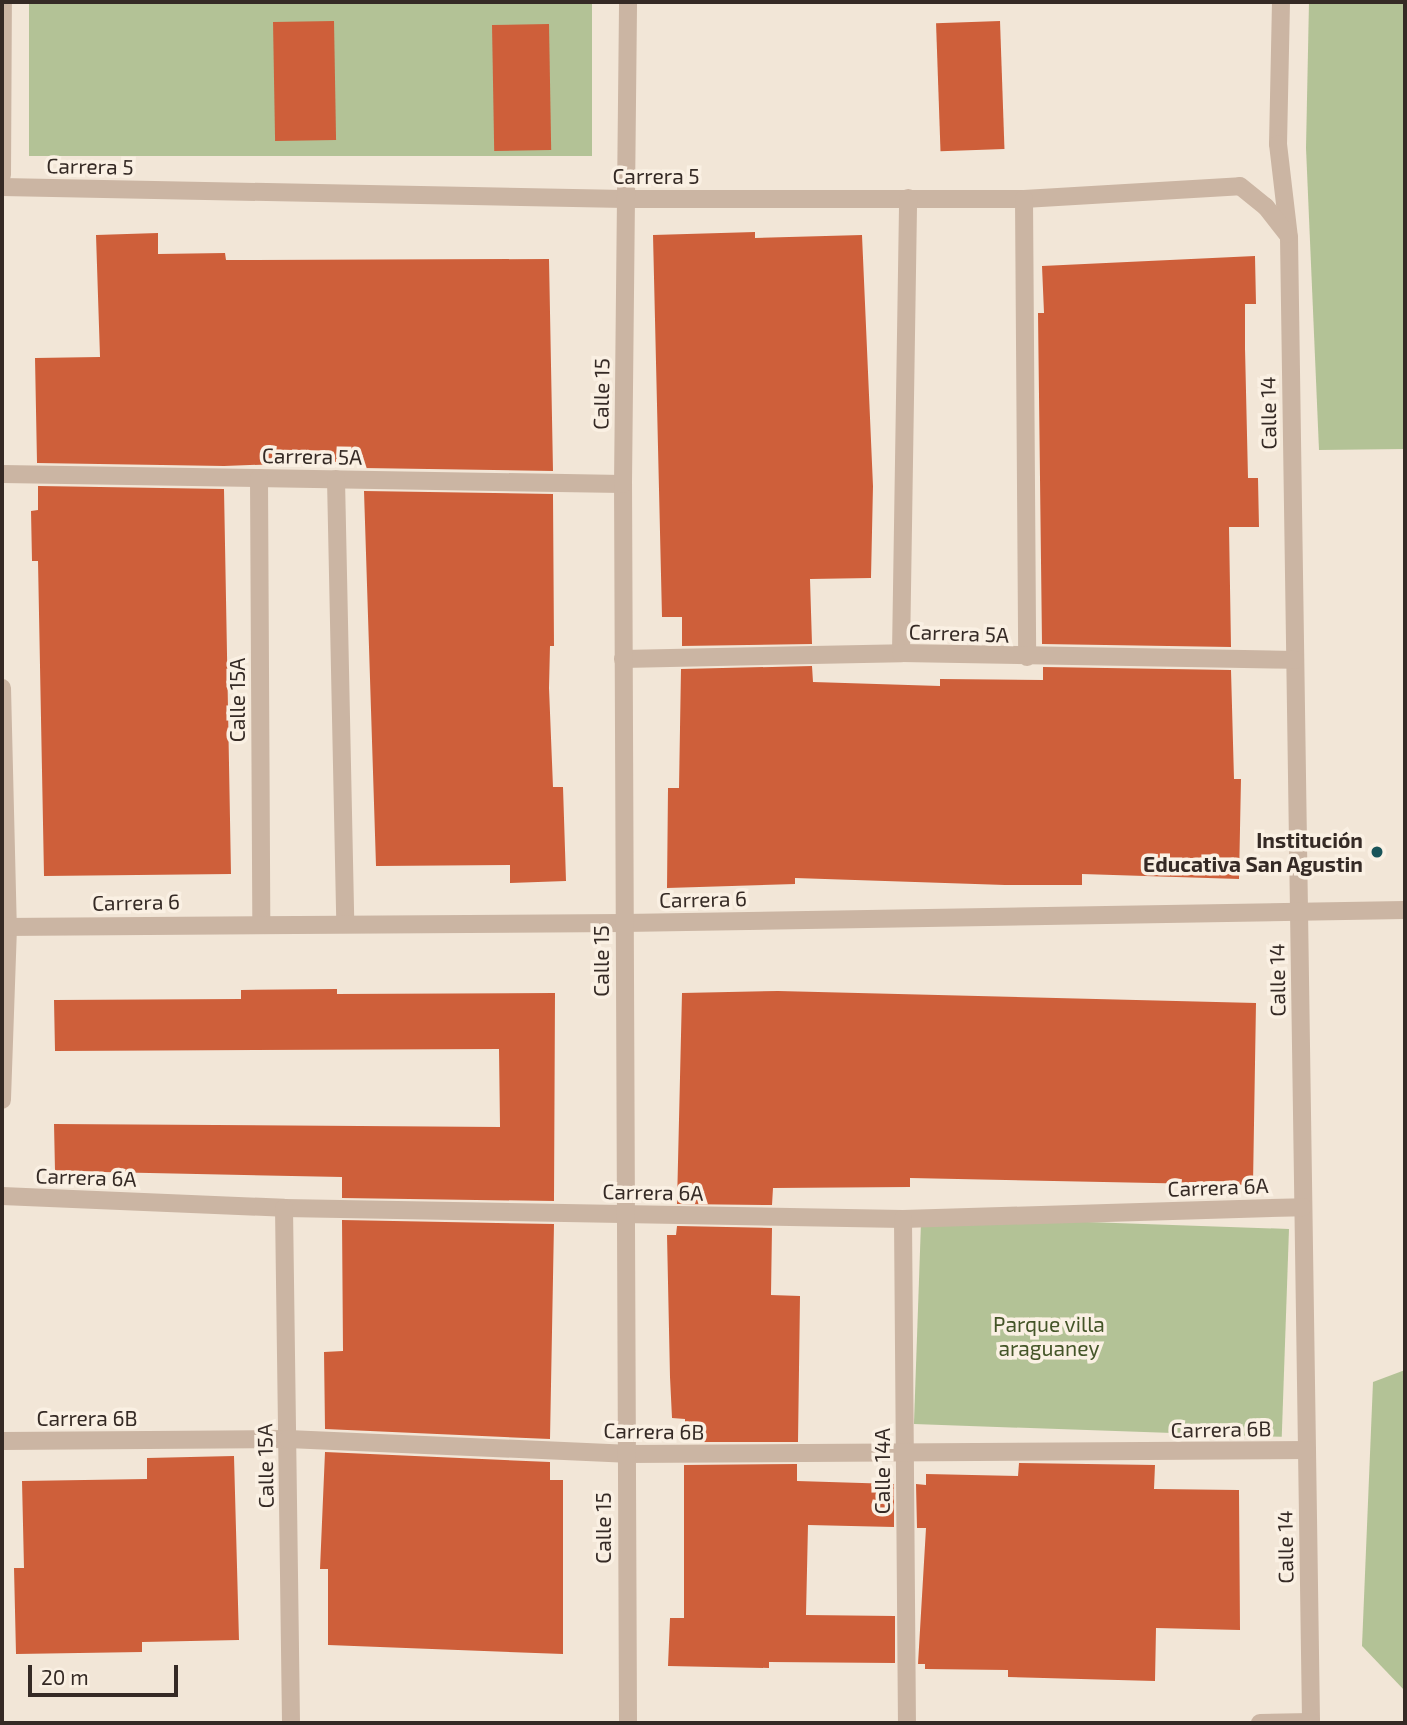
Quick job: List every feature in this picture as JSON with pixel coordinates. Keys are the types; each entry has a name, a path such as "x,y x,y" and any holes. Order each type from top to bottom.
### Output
{"street":[{"path":"2,2 2,175"},
{"name":"Calle 15","path":"628,2 622,484 628,1723"},
{"name":"Calle 14","path":"1281,2 1278,144 1289,237 1311,1723"},
{"name":"Carrera 5","path":"2,187 625,200 1024,199 1240,187 1266,207 1289,237"},
{"path":"901,653 908,198"},
{"path":"1024,199 1027,657"},
{"name":"Carrera 5A","path":"2,474 622,484"},
{"name":"Calle 15A","path":"259,478 261,922"},
{"path":"336,479 345,922"},
{"name":"Carrera 5A","path":"623,659 901,653 1295,660"},
{"path":"2,688 5,927 2,1100"},
{"name":"Carrera 6","path":"5,927 261,922 624,923 1405,910"},
{"name":"Carrera 6A","path":"2,1196 284,1209 903,1219 1303,1207"},
{"name":"Calle 15A","path":"284,1209 291,1723"},
{"name":"Calle 14A","path":"903,1219 907,1723"},
{"name":"Carrera 6B","path":"2,1441 288,1439 626,1454 905,1455 1307,1450"},
{"path":"1260,1723 1311,1723"}],"green space":[{"path":"29,2 592,2 592,156 29,156"},
{"path":"1309,2 1405,2 1405,449 1319,450 1306,148"},
{"name":"Parque villa araguaney","path":"921,1216 1289,1229 1282,1437 914,1424"},
{"path":"1405,1370 1405,1691 1362,1646 1373,1382"}],"building":[{"path":"334,21 336,140 275,141 273,22"},
{"path":"1000,21 1004,149 941,151 936,23"},
{"path":"549,24 551,150 494,151 492,25"},
{"path":"755,232 755,238 862,235 873,486 871,578 810,579 812,644 682,646 682,617 662,617 653,235"},
{"path":"158,233 158,254 225,253 226,260 549,259 553,471 363,468 363,461 224,466 37,463 35,358 100,357 96,235"},
{"path":"1255,256 1256,304 1245,304 1245,348 1248,478 1258,478 1259,527 1229,527 1231,647 1042,644 1038,313 1044,313 1042,266"},
{"path":"38,486 224,489 231,874 44,876 38,561 32,561 31,511 38,510"},
{"path":"364,491 553,494 554,646 550,646 549,688 553,787 563,787 566,881 510,883 510,865 376,866"},
{"path":"812,666 813,682 940,686 940,679 1043,680 1043,667 1231,670 1234,779 1241,779 1239,879 1082,874 1082,885 1005,885 795,878 795,884 667,888 668,788 679,788 681,669"},
{"path":"337,989 337,994 555,993 554,1201 342,1198 342,1177 55,1171 54,1124 500,1127 499,1049 55,1051 54,1000 241,999 241,990"},
{"path":"778,991 1256,1003 1253,1185 910,1178 910,1187 773,1188 772,1205 677,1204 682,993"},
{"path":"342,1220 554,1224 550,1439 325,1429 324,1352 343,1351"},
{"path":"677,1226 772,1228 771,1295 800,1296 798,1442 685,1442 685,1419 672,1418 670,1377 667,1235 676,1235"},
{"path":"325,1452 550,1462 550,1480 563,1480 563,1654 328,1645 328,1569 320,1569"},
{"path":"234,1456 239,1640 142,1642 142,1652 16,1654 14,1568 24,1568 22,1481 147,1479 147,1458"},
{"path":"1019,1463 1155,1465 1154,1489 1239,1490 1240,1630 1156,1628 1155,1681 1008,1677 1008,1670 925,1669 925,1664 918,1664 926,1528 917,1528 916,1484 926,1485 926,1474 1018,1476"},
{"path":"797,1464 797,1481 894,1484 894,1527 808,1525 806,1615 895,1616 895,1663 769,1662 769,1668 668,1666 670,1618 684,1618 684,1465"}],"place":[{"name":"Institución Educativa San Agustin","path":"1377,852"}]}
